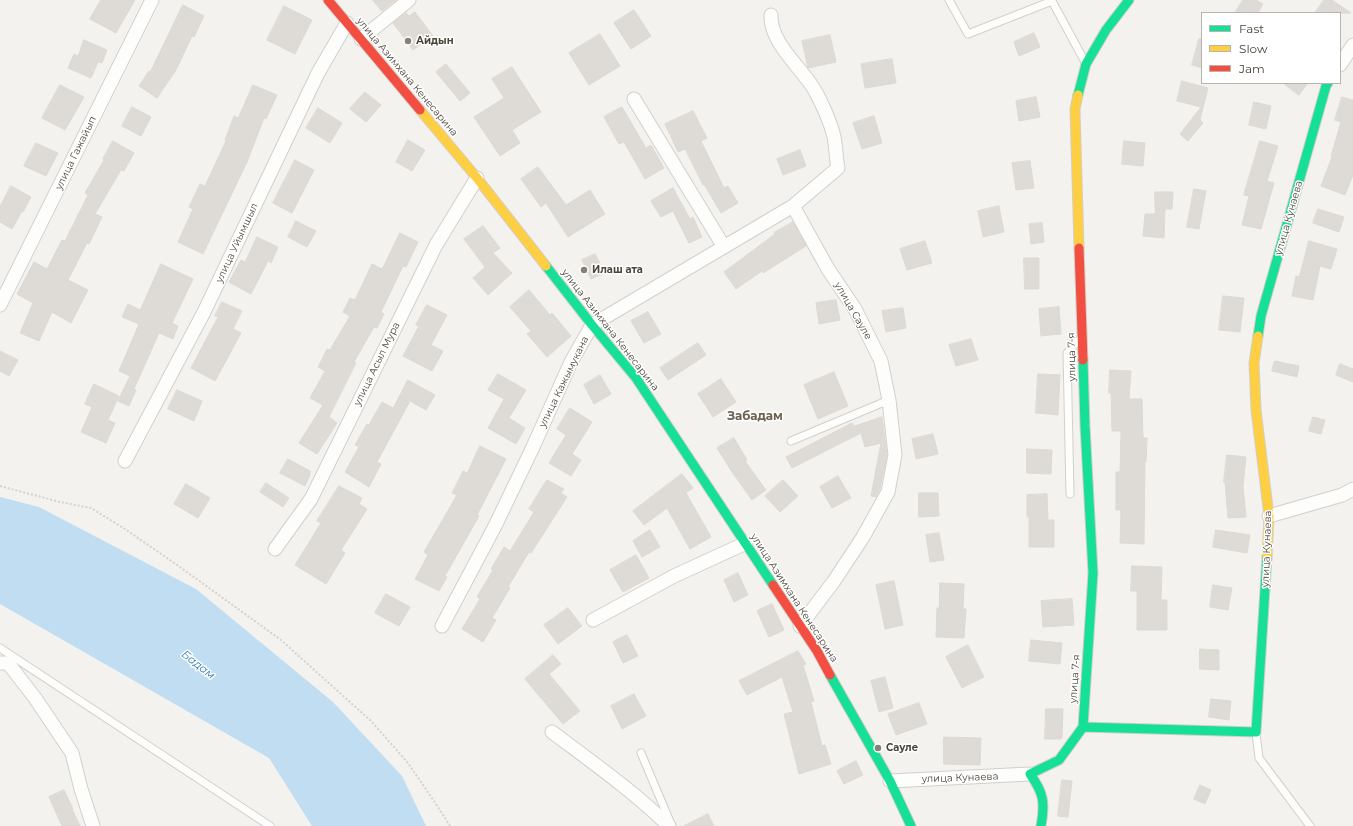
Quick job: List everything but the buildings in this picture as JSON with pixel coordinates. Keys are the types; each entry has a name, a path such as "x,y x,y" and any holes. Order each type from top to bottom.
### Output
{"street":[{"name":"улица Гажайып","path":"0,305 152,0"},
{"name":"улица Азимхана Кенесарина","path":"328,0 477,178 636,378 817,651 890,781 910,826"},
{"path":"361,40 409,0"},
{"name":"улица 7-я","path":"1084,727 1093,573 1084,426 1075,109 1086,64 1106,30 1129,0"},
{"path":"771,15 771,24 778,41 814,89 826,114 834,137 838,168 793,206"},
{"name":"улица Уйымшыл","path":"125,461 204,312 318,73 347,23"},
{"path":"1341,63 1353,45"},
{"name":"улица Кунаева","path":"1256,732 1270,516 1256,410 1254,363 1261,316 1327,84"},
{"path":"634,99 724,247"},
{"name":"улица Асыл Мура","path":"275,549 311,498 436,245 477,178"},
{"name":"улица Кажымукана","path":"442,626 495,526 571,362 592,324 793,206"},
{"name":"улица Сауле","path":"793,206 828,269 855,309 881,361 889,400 895,455 888,492 863,537 834,581 800,626"},
{"path":"1270,516 1342,495 1353,489"},
{"path":"593,620 674,576 746,543"},
{"path":"0,662 8,663 35,698 72,752 81,789 93,826"},
{"path":"1084,727 1256,732"},
{"name":"улица Кунаева","path":"890,781 1030,774 1059,760 1084,727"},
{"path":"552,732 609,775 671,826"},
{"path":"1030,774 1040,787 1045,801 1041,826"}],"lane":[{"path":"949,0 968,34 1052,1 1086,64"},
{"path":"1070,494 1067,353 1082,337"},
{"path":"792,441 889,400"},
{"path":"0,648 270,826"},
{"path":"1256,732 1259,758 1310,826"},
{"path":"641,753 671,826"}],"path":[{"path":"0,486 60,502 91,508 125,528 281,640 370,721 408,763 450,826"}],"water":[{"name":"Бадам","path":"0,497 39,507 196,589 333,702 402,776 426,826 312,826 269,758 0,604"}],"traffic: fast":[{"path":"1078,95 1086,64 1106,30 1129,0"},
{"path":"1258,336 1261,316 1327,84"},
{"path":"546,266 636,378 773,585"},
{"path":"1083,360 1093,573 1083,727"},
{"path":"1041,826 1043,811 1041,793 1030,774 1059,760 1083,727 1256,732 1267,557"},
{"path":"830,675 890,781 911,826"}],"traffic: slow":[{"path":"1078,95 1075,109 1079,248"},
{"path":"420,110 477,178 546,266"},
{"path":"1258,336 1254,363 1256,410 1269,516 1267,557"}],"traffic: jam":[{"path":"328,0 420,110"},
{"path":"1079,248 1083,360"},
{"path":"773,585 817,651 830,675"}],"place":[{"name":"Айдын","path":"408,41"},
{"name":"Илаш ата","path":"584,270"},
{"name":"Сауле","path":"878,748"}],"district":[{"name":"Забадам","path":"755,416"}]}
